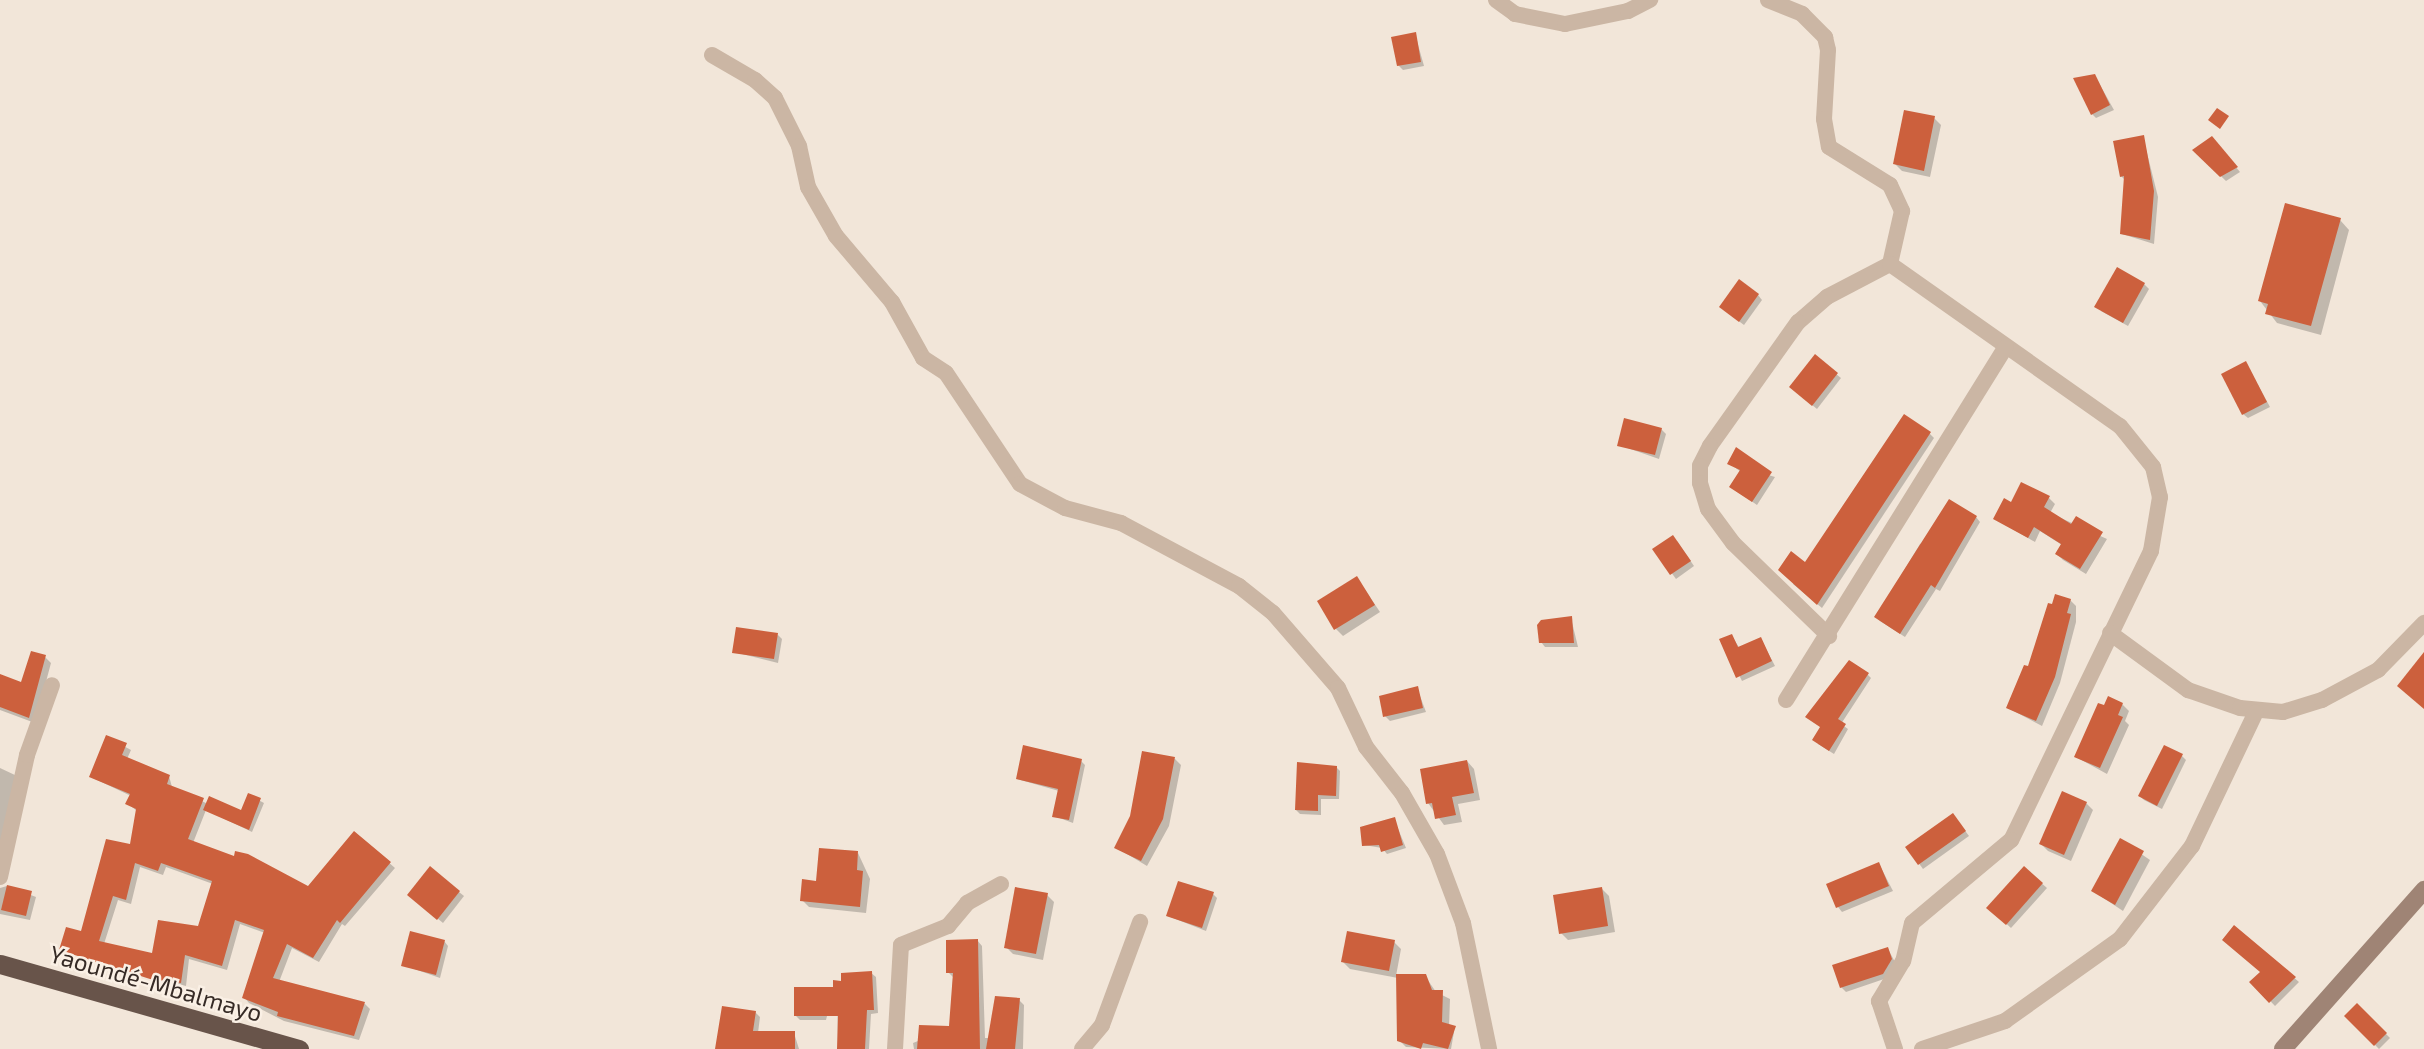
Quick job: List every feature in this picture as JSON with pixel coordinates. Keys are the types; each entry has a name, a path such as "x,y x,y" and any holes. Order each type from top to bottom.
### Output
{"highway":[{"name":"Yaoundé-Mbalmayo","path":"0,964 299,1049"}],"main road":[{"path":"2283,1049 2424,891"}],"street":[{"path":"1496,0 1515,14 1565,24 1628,11 1650,0"},
{"path":"1768,0 1802,14 1825,37 1828,50 1824,119 1829,147 1890,184 1900,202 1890,264"},
{"path":"712,55 755,80 775,98 799,146 808,187 836,236 892,302 923,358 946,373 1020,484 1065,508 1121,523 1239,586 1273,613 1338,688 1366,747 1402,793 1437,854 1463,923 1489,1049"},
{"path":"1890,264 2120,426 2147,457 2158,481 2158,532 2011,840 1912,923 1903,961 1879,1001 1895,1049"},
{"path":"1829,636 1733,543 1708,509 1700,466 1798,322 1827,297 1890,264"},
{"path":"1786,700 1829,636 2006,347"},
{"path":"2110,633 2169,680 2205,697 2256,712 2302,707 2349,687 2378,670 2424,623"},
{"path":"0,877 27,755 52,685"},
{"path":"1922,1049 2005,1021 2120,939 2192,846 2256,712"},
{"path":"895,1049 901,945 947,926 967,903 1001,884"},
{"path":"1082,1049 1102,1025 1140,922"}],"building":[{"path":"1416,32 1421,62 1397,66 1391,37"},
{"path":"2095,74 2110,105 2091,115 2073,78"},
{"path":"2217,108 2229,116 2220,129 2208,120"},
{"path":"1904,110 1935,116 1924,171 1893,164"},
{"path":"2144,135 2154,191 2150,240 2120,234 2124,176 2120,177 2113,141"},
{"path":"2212,136 2238,167 2220,177 2192,150"},
{"path":"2285,203 2341,218 2311,326 2265,314 2268,304 2258,301"},
{"path":"2117,267 2145,283 2123,323 2094,307"},
{"path":"1739,279 1759,294 1739,322 1719,307"},
{"path":"1815,354 1838,373 1812,406 1789,387"},
{"path":"2246,361 2267,402 2242,415 2221,374"},
{"path":"1904,414 1931,432 1817,605 1778,570 1791,551 1805,562"},
{"path":"1624,418 1662,428 1655,455 1617,446"},
{"path":"1736,447 1772,472 1752,502 1729,487 1740,470 1727,464"},
{"path":"2021,482 2050,496 2044,507 2071,524 2076,516 2103,532 2080,569 2055,554 2061,544 2034,527 2028,538 1993,519 2004,498 2011,502"},
{"path":"1949,499 1977,516 1935,588 1931,585 1900,634 1874,617"},
{"path":"1673,535 1691,561 1670,575 1652,549"},
{"path":"1357,576 1375,605 1334,630 1317,601"},
{"path":"2055,594 2071,599 2067,613 2071,614 2055,677 2036,721 2006,708 2024,665 2028,666 2048,603 2052,604"},
{"path":"1572,616 1574,643 1539,643 1537,625 1541,620"},
{"path":"736,627 778,633 774,659 732,653"},
{"path":"1732,634 1738,647 1761,637 1772,661 1736,678 1719,639"},
{"path":"31,651 46,655 29,718 0,707 0,674 21,682"},
{"path":"2424,652 2424,709 2397,686"},
{"path":"1849,660 1869,673 1838,719 1846,724 1829,751 1812,740 1820,727 1805,717"},
{"path":"1418,686 1423,708 1383,717 1379,696"},
{"path":"2108,696 2123,703 2118,715 2123,717 2100,768 2074,757 2098,703 2104,705"},
{"path":"106,735 127,743 122,755 170,775 167,784 204,798 188,839 234,856 235,851 248,854 308,886 354,831 391,862 340,923 337,920 313,958 287,944 273,978 365,1002 354,1036 277,1016 278,1012 242,998 264,930 235,920 222,966 185,955 181,983 150,979 59,950 66,927 81,931 106,839 130,844 136,809 125,804 130,794 89,777","holes":["135,863 158,871 161,863 212,881 198,926 158,920 152,953 99,941 113,896 126,900"]},
{"path":"1023,745 1082,759 1069,820 1052,817 1058,789 1016,779"},
{"path":"2164,745 2183,754 2157,806 2138,796"},
{"path":"1142,751 1175,757 1163,819 1141,861 1114,848 1130,816"},
{"path":"1467,760 1474,793 1452,797 1456,815 1435,819 1432,803 1426,804 1420,769"},
{"path":"1297,762 1337,766 1336,796 1318,795 1318,811 1295,810"},
{"path":"2062,791 2087,802 2064,855 2039,844"},
{"path":"248,793 261,798 249,830 203,810 209,796 241,810"},
{"path":"1953,813 1966,831 1918,865 1905,847"},
{"path":"1395,817 1403,845 1381,852 1379,845 1362,846 1360,827"},
{"path":"2120,838 2144,851 2115,905 2091,891"},
{"path":"819,848 858,851 857,870 863,871 860,907 800,901 802,879 816,881"},
{"path":"1879,862 1889,886 1836,908 1826,884"},
{"path":"430,866 460,891 437,920 407,895"},
{"path":"2024,866 2043,883 2006,925 1986,908"},
{"path":"1178,881 1214,892 1202,928 1166,916"},
{"path":"7,885 32,891 26,916 1,910"},
{"path":"1015,887 1048,893 1036,954 1004,948"},
{"path":"1602,887 1608,926 1559,934 1553,895"},
{"path":"2234,925 2296,977 2269,1003 2249,982 2260,972 2222,940"},
{"path":"410,931 445,940 436,975 401,966"},
{"path":"1347,931 1395,940 1389,971 1341,962"},
{"path":"978,939 980,1049 917,1049 919,1025 949,1026 953,973 946,973 946,940"},
{"path":"1888,947 1892,959 1883,974 1840,988 1832,965"},
{"path":"872,971 874,1010 867,1010 865,1049 837,1049 838,1016 794,1016 794,987 833,987 833,980 841,981 841,973"},
{"path":"1396,974 1426,974 1432,990 1443,990 1442,1022 1456,1026 1448,1049 1423,1043 1421,1049 1397,1041"},
{"path":"995,996 1020,998 1015,1049 986,1049"},
{"path":"2357,1003 2387,1033 2374,1046 2344,1016"},
{"path":"722,1006 756,1011 753,1031 795,1031 795,1049 715,1049"}]}
